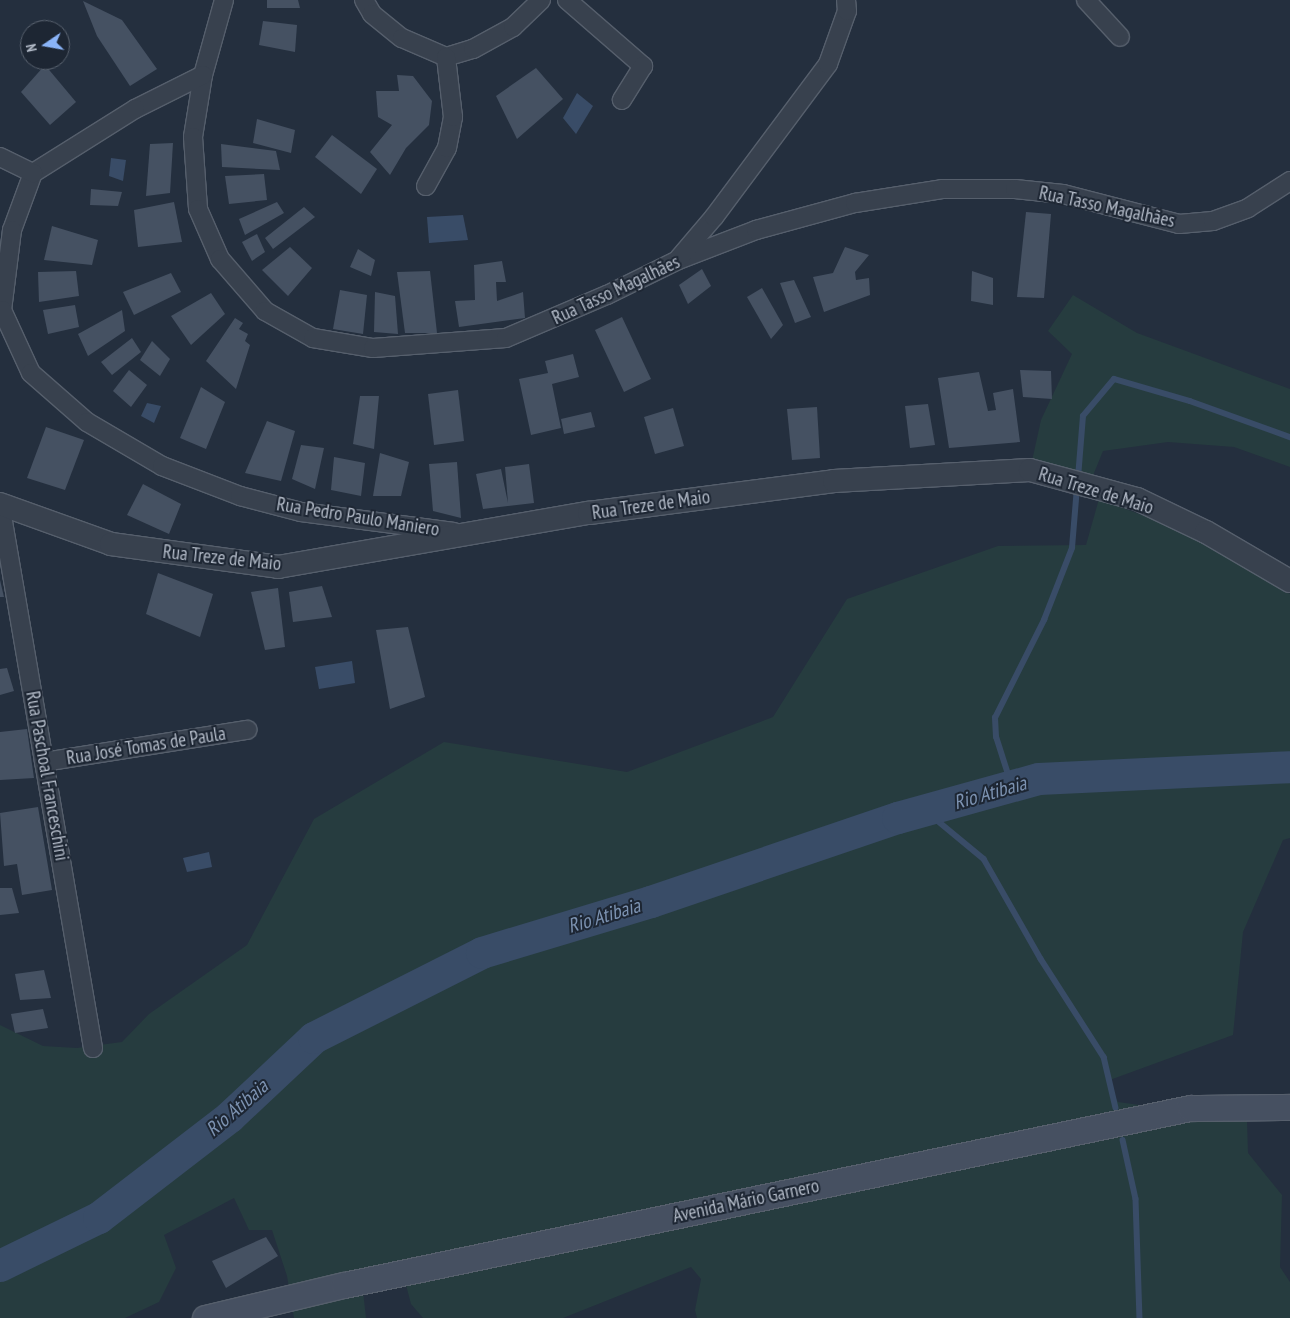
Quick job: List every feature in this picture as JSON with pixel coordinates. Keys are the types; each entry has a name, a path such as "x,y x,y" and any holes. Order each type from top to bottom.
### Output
{"main road":[{"name":"Avenida Mário Garnero","path":"205,1318 344,1284 1190,1108 1290,1107"}],"street":[{"name":"Rua Tasso Magalhães","path":"224,0 203,75 193,137 198,209 220,259 265,311 313,338 373,348 506,338 599,299 678,260 756,230 855,203 942,189 1014,188 1063,194 1179,224 1213,221 1248,208 1290,181"},
{"path":"364,0 372,14 402,38 446,56 473,49 514,27 541,0"},
{"path":"567,0 644,66 622,100"},
{"path":"678,260 714,217 828,64 847,11 846,0"},
{"path":"1086,0 1120,37"},
{"path":"426,186 447,148 453,117 446,56"},
{"path":"0,156 33,173 135,108 203,75"},
{"name":"Rua Pedro Paulo Maniero","path":"33,173 12,230 2,310 31,373 87,422 162,466 240,496 301,512 469,534"},
{"name":"Rua Treze de Maio","path":"0,504 110,544 278,568 590,513 834,481 1030,470 1137,499 1206,532 1290,581"},
{"name":"Rua Paschoal Franceschini","path":"0,504 93,1048"},
{"name":"Rua José Tomas de Paula","path":"44,762 247,730"}],"green space":[{"path":"1073,295 1137,333 1290,389 1290,467 1234,447 1168,442 1103,451 1092,478 1030,470 1041,420 1072,354 1048,331"},
{"path":"1099,499 1198,536 1290,594 1290,838 1283,840 1243,932 1233,1035 1107,1081 1118,1102 1247,1120 1248,1153 1282,1195 1280,1267 1290,1282 1290,1318 697,1318 695,1310 701,1279 691,1267 563,1318 423,1318 411,1304 405,1281 363,1291 366,1318 294,1318 287,1276 272,1230 249,1230 234,1198 164,1235 176,1268 159,1302 125,1318 0,1318 0,1025 43,1046 77,1048 122,1042 149,1014 247,945 314,819 444,742 627,772 773,717 847,599 998,546 1086,545"}],"water":[{"path":"577,93 593,106 576,134 563,118"},
{"path":"111,158 126,160 123,181 109,176"},
{"path":"463,215 468,240 429,243 427,217"},
{"path":"147,403 161,406 154,423 141,416"},
{"path":"352,661 355,683 319,689 315,667"},
{"path":"209,852 212,867 187,872 183,858"}],"building":[{"path":"267,0 298,0 300,8 267,8"},
{"path":"83,1 122,20 157,69 130,86 97,36"},
{"path":"263,21 297,25 295,52 259,45"},
{"path":"536,68 563,99 517,139 496,96"},
{"path":"41,70 49,70 76,102 50,125 21,92"},
{"path":"397,75 413,76 432,101 429,125 406,148 390,175 370,152 392,125 378,117 376,91 399,91"},
{"path":"257,119 295,130 291,153 253,143"},
{"path":"332,135 377,169 361,194 315,157"},
{"path":"173,143 170,193 146,196 150,144"},
{"path":"221,144 276,151 280,170 222,167"},
{"path":"264,174 267,200 229,204 225,176"},
{"path":"91,189 122,192 118,206 90,205"},
{"path":"174,202 182,242 138,247 134,210"},
{"path":"277,202 284,213 245,235 239,219"},
{"path":"304,207 315,217 273,249 265,238"},
{"path":"1026,212 1051,214 1044,298 1017,297"},
{"path":"52,226 98,240 92,265 44,260"},
{"path":"257,234 265,252 252,261 242,242"},
{"path":"290,247 312,268 288,296 262,270"},
{"path":"845,247 869,255 855,272 856,280 869,278 870,295 824,312 813,277 833,273"},
{"path":"358,249 375,260 371,276 350,267"},
{"path":"502,261 506,282 496,282 497,301 523,292 525,318 459,327 455,301 475,300 474,265"},
{"path":"702,269 711,286 688,304 679,285"},
{"path":"76,271 79,296 39,302 38,272"},
{"path":"430,271 437,333 405,333 397,272"},
{"path":"972,271 993,278 993,305 971,301"},
{"path":"171,273 181,292 134,315 123,292"},
{"path":"794,280 811,317 795,323 780,283"},
{"path":"762,288 783,325 771,339 747,297"},
{"path":"340,290 367,295 363,334 333,329"},
{"path":"375,292 395,296 398,334 374,332"},
{"path":"211,293 225,314 191,345 171,316"},
{"path":"75,305 79,327 48,334 43,310"},
{"path":"122,310 125,331 88,356 78,334"},
{"path":"622,317 651,379 624,392 595,330"},
{"path":"235,318 243,323 239,329 248,334 245,341 250,345 236,389 206,361"},
{"path":"132,338 141,352 112,375 101,362"},
{"path":"152,341 170,359 160,376 140,360"},
{"path":"573,354 579,377 552,384 561,428 531,435 519,379 548,373 545,361"},
{"path":"129,370 147,385 131,407 113,391"},
{"path":"1020,370 1051,371 1052,399 1023,397"},
{"path":"979,372 988,411 996,410 993,393 1013,389 1020,442 949,448 938,378"},
{"path":"201,387 225,402 206,449 180,438"},
{"path":"458,390 464,441 434,445 428,394"},
{"path":"360,396 379,396 374,449 353,444"},
{"path":"928,404 935,445 910,448 905,406"},
{"path":"817,407 820,458 792,460 787,409"},
{"path":"673,408 684,446 655,454 644,417"},
{"path":"591,412 595,427 564,434 561,419"},
{"path":"267,421 295,431 281,481 245,473"},
{"path":"46,427 84,440 65,490 27,478"},
{"path":"301,445 324,448 315,489 292,479"},
{"path":"380,453 409,462 401,496 373,496"},
{"path":"334,457 365,463 361,496 331,490"},
{"path":"457,462 461,518 433,511 429,464"},
{"path":"529,464 534,503 483,509 476,474 501,469 508,503 505,467"},
{"path":"143,484 181,504 169,534 127,515"},
{"path":"158,573 213,594 200,637 146,614"},
{"path":"0,580 4,597 0,597"},
{"path":"322,586 332,617 293,622 289,592"},
{"path":"278,588 285,647 265,650 251,592"},
{"path":"408,627 425,697 390,709 376,630"},
{"path":"7,668 14,691 0,695 0,669"},
{"path":"27,729 34,778 0,780 0,732"},
{"path":"38,807 52,890 22,895 17,864 4,866 0,813"},
{"path":"0,888 12,888 19,913 0,915"},
{"path":"44,970 51,998 20,1000 15,974"},
{"path":"43,1009 48,1028 15,1033 11,1014"},
{"path":"266,1237 278,1256 226,1288 212,1261"}],"waterway":[{"path":"1078,478 1083,416 1114,379 1190,401 1290,437"},
{"path":"1012,787 996,737 995,718 1044,620 1072,548 1077,487"},
{"name":"Rio Atibaia","path":"0,1266 99,1218 230,1117 314,1038 482,953 651,902 898,818 1039,779 1290,767"},
{"path":"926,811 984,859 1041,959 1104,1057 1116,1108"},
{"path":"1123,1140 1136,1199 1140,1318"}]}
